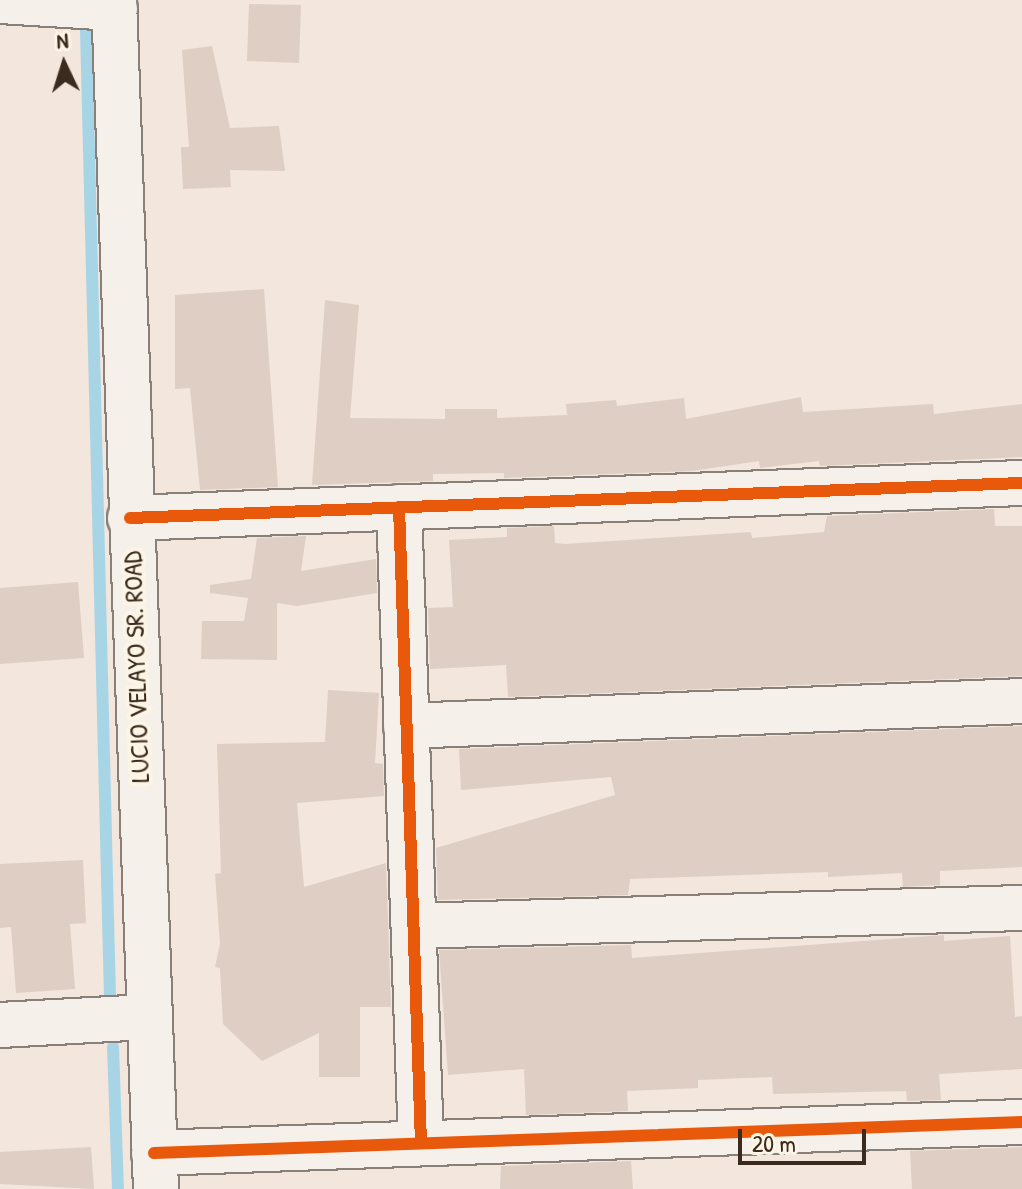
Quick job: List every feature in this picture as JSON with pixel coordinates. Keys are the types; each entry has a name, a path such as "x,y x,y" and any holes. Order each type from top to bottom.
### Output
{"street":[{"path":"0,1 115,4"},
{"name":"LUCIO VELAYO SR. ROAD","path":"115,4 130,518 155,1171"},
{"path":"130,518 1022,483"},
{"path":"399,507 421,1142"},
{"path":"406,726 1022,701"},
{"path":"414,926 1022,908"},
{"path":"0,1025 150,1017"},
{"path":"155,1171 421,1142 1022,1122"}],"building":[{"path":"249,4 301,5 299,63 247,61"},
{"path":"212,46 230,128 279,126 285,171 230,170 231,187 183,189 181,147 189,147 182,50"},
{"path":"264,289 278,487 200,490 190,388 175,389 175,295"},
{"path":"325,300 359,305 350,418 445,419 445,409 497,409 497,418 567,415 566,404 616,400 617,406 684,398 686,419 801,397 803,412 933,404 934,414 1022,404 1022,457 820,466 819,461 760,468 759,461 692,471 504,478 504,473 433,474 433,481 312,485"},
{"path":"994,509 995,526 1022,526 1022,676 508,697 506,665 430,669 428,608 453,607 449,540 507,537 507,528 554,526 555,543 565,544 751,532 752,538 824,532 827,516"},
{"path":"306,536 301,571 376,559 377,593 297,606 277,603 277,660 201,659 202,621 244,621 248,598 210,593 210,585 251,579 257,538"},
{"path":"78,582 84,658 0,664 0,588"},
{"path":"328,690 379,693 375,763 383,764 384,796 297,803 304,887 386,863 391,1007 360,1007 360,1077 319,1077 319,1033 262,1061 223,1024 220,968 215,967 220,944 215,874 221,873 217,744 325,742"},
{"path":"1022,726 1022,867 940,871 940,885 903,887 902,873 828,877 828,872 630,879 628,895 438,900 436,848 615,795 611,777 461,790 459,749"},
{"path":"83,860 86,923 70,924 75,989 16,993 11,927 0,928 0,864"},
{"path":"944,935 944,941 1010,936 1015,1017 1022,1016 1022,1069 939,1074 941,1100 907,1101 906,1091 773,1094 772,1077 698,1080 698,1088 627,1091 628,1111 526,1115 524,1069 448,1075 439,950 631,945 632,958"},
{"path":"91,1147 94,1189 0,1184 0,1152"},
{"path":"1022,1147 1022,1189 912,1189 910,1151"},
{"path":"631,1161 633,1189 500,1189 501,1166"}],"waterway":[{"path":"86,30 110,998"},
{"path":"113,1047 118,1189"}],"cycle path":[{"path":"130,518 1022,483"},
{"path":"399,507 421,1142"},
{"path":"154,1153 1022,1122"}]}
